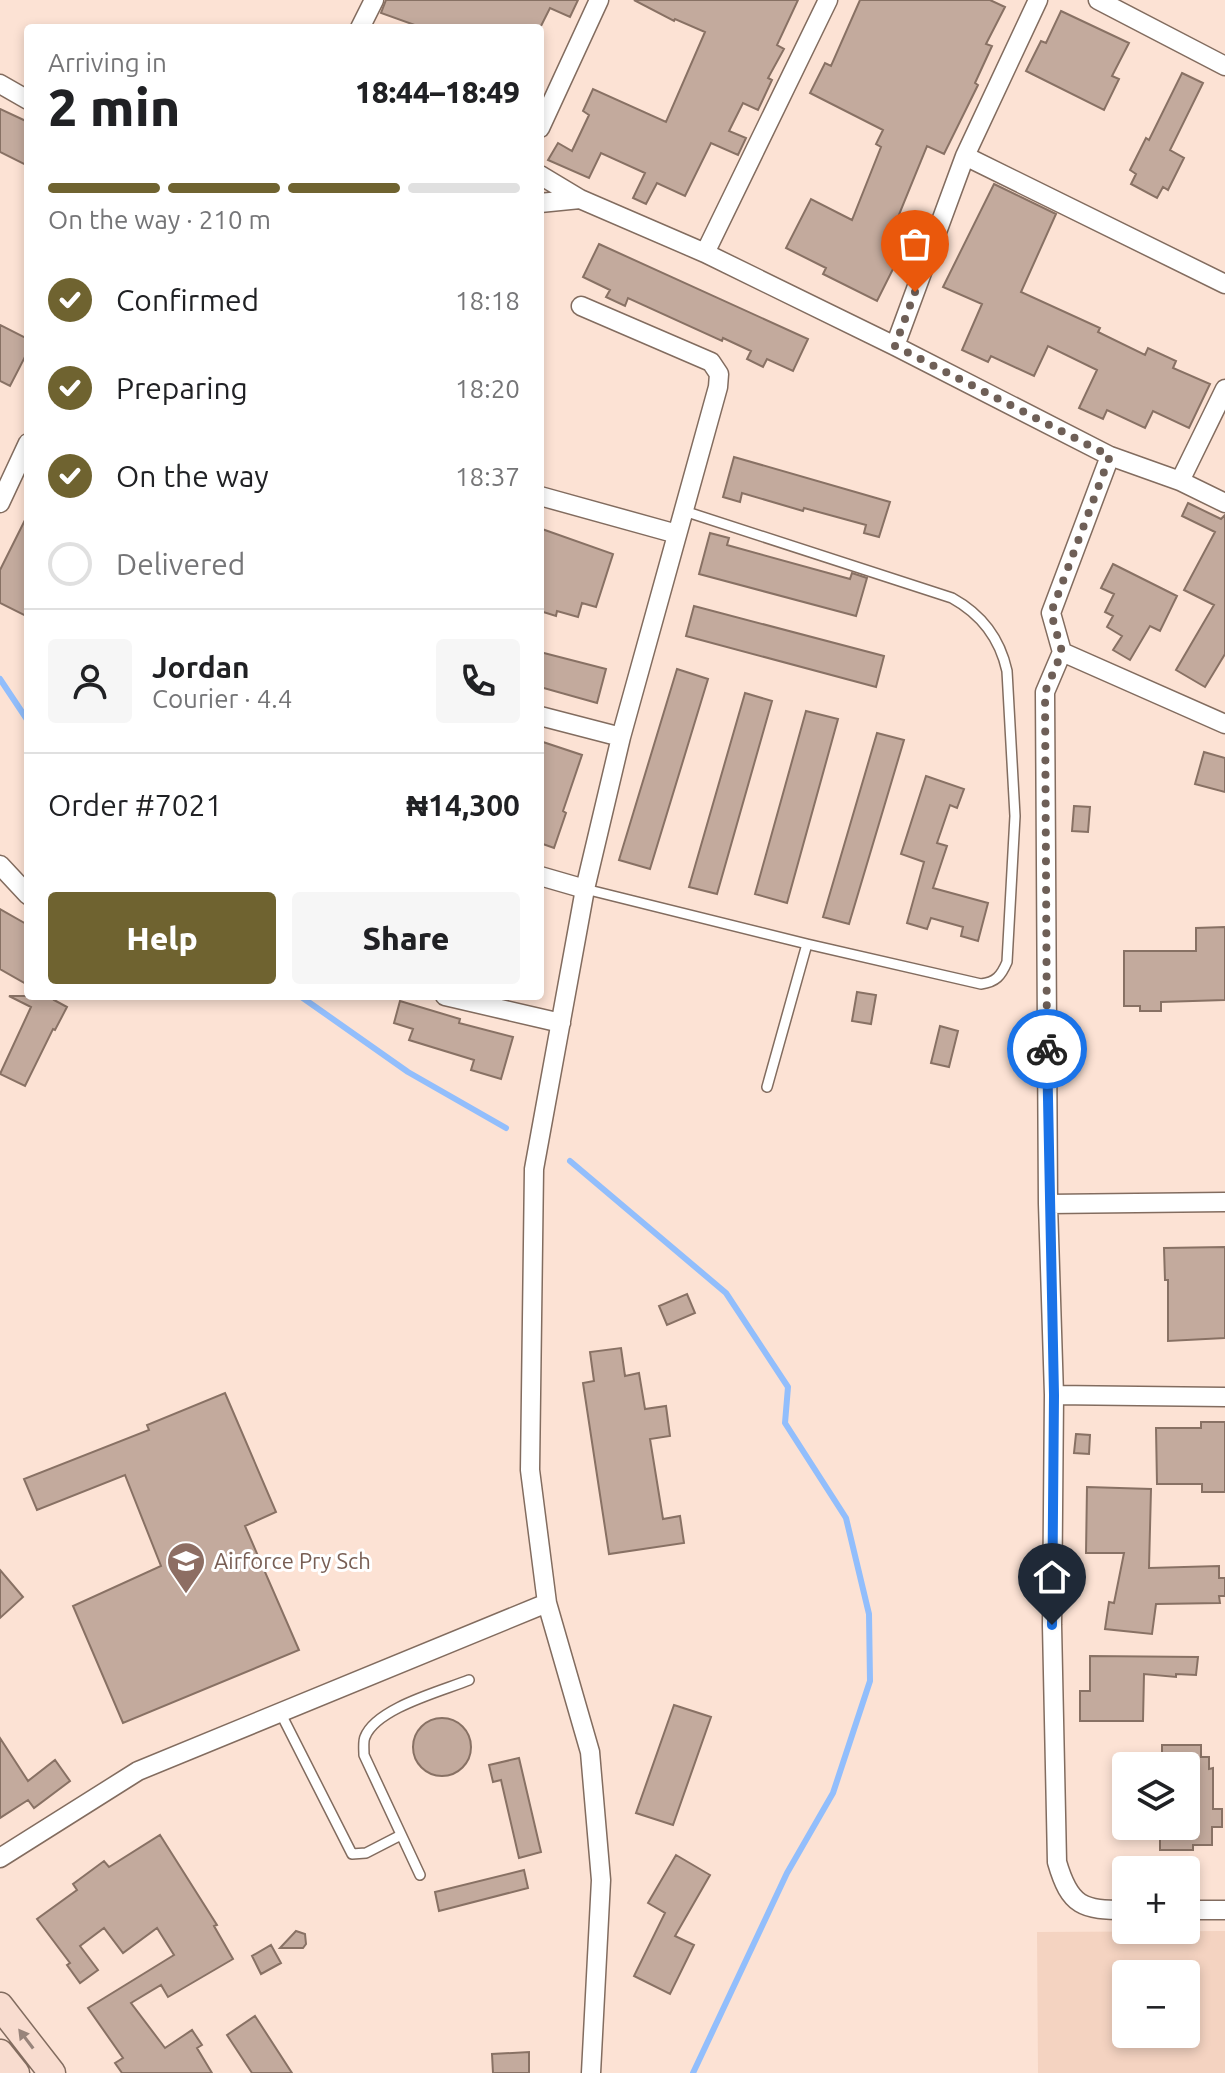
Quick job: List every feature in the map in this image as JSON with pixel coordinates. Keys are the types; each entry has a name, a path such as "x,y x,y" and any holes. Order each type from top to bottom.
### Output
{"main road":[{"path":"0,2006 52,2073"},
{"path":"0,2053 16,2073"}],"street":[{"path":"362,24 374,0"},
{"path":"544,119 599,0"},
{"path":"705,253 828,0"},
{"path":"895,346 965,156 1038,0"},
{"path":"1098,0 1225,66"},
{"path":"0,84 24,98"},
{"path":"965,156 1225,284"},
{"path":"544,177 580,199 705,253 895,346 1110,456 1180,481 1225,503"},
{"path":"544,203 580,199"},
{"path":"581,306 711,362 719,374 718,387 621,737 585,889 534,1169 530,1470 547,1603 590,1752 601,1880 591,2073"},
{"path":"1180,481 1225,389"},
{"path":"0,503 24,452"},
{"path":"1110,456 1051,613 1062,652 1045,692 1048,1204 1054,1395 1052,1625 1057,1862 1061,1877 1081,1906 1112,1910"},
{"path":"544,497 677,534"},
{"path":"1062,652 1225,724"},
{"path":"544,717 621,737"},
{"path":"0,865 24,891"},
{"path":"544,877 585,889"},
{"path":"462,1000 561,1023"},
{"path":"1048,1204 1225,1202"},
{"path":"1054,1395 1225,1397"},
{"path":"0,1858 138,1771 547,1603"},
{"path":"1200,1910 1225,1910"}],"lane":[{"path":"585,889 981,984 992,982 1001,975 1007,962 1015,816 1007,671 1003,653 981,619 952,598 684,511"},
{"path":"767,1087 807,944"},
{"path":"420,1875 364,1755 365,1737 375,1723 388,1713 469,1680"},
{"path":"280,1712 352,1854 366,1853 401,1835"}],"shaded area":[{"path":"1200,1931 1225,1931 1225,2073 1038,2073 1037,1932 1112,1932 1112,1944 1200,1944"}],"building":[{"path":"386,0 578,0 570,17 550,8 542,24 412,24 381,13"},
{"path":"634,0 798,0 777,45 784,49 768,78 772,80 758,110 743,103 729,131 746,138 738,155 711,143 685,196 657,183 646,204 633,198 645,173 601,153 589,178 548,160 558,143 572,151 589,115 583,111 593,89 666,122 705,32 674,21"},
{"path":"860,0 990,0 1005,7 986,44 992,46 975,83 978,85 944,154 927,146 889,239 904,247 877,301 823,274 826,268 786,248 811,199 852,220 881,147 876,144 883,130 810,93 825,63 831,66"},
{"path":"1061,11 1129,43 1112,76 1119,79 1104,110 1026,71 1041,41 1046,43"},
{"path":"1182,73 1203,83 1170,150 1184,158 1168,190 1163,187 1157,198 1131,184 1136,174 1130,170 1146,138 1149,140"},
{"path":"0,109 24,120 24,164 0,152"},
{"path":"994,184 1056,214 1021,292 1100,328 1098,332 1145,355 1148,348 1176,361 1173,368 1210,384 1189,428 1153,411 1145,428 1107,410 1103,419 1079,408 1097,370 1048,346 1034,376 991,356 988,362 962,350 982,304 943,287"},
{"path":"599,244 808,339 793,371 767,359 763,367 747,359 751,351 723,338 722,341 628,298 625,306 606,297 610,290 583,277"},
{"path":"0,325 24,337 24,359 10,386 0,381"},
{"path":"734,457 890,502 879,537 864,533 866,525 804,508 803,511 742,493 740,502 723,497"},
{"path":"1188,503 1221,519 1225,515 1225,654 1205,687 1176,670 1214,605 1184,590 1215,532 1182,516"},
{"path":"24,522 24,615 0,603 0,570"},
{"path":"544,530 613,554 596,607 582,603 578,617 557,611 556,616 544,612"},
{"path":"710,533 729,538 727,545 850,579 852,573 867,578 856,616 699,574"},
{"path":"1113,564 1177,596 1160,631 1150,626 1130,660 1113,650 1122,636 1107,627 1113,616 1105,612 1114,594 1101,588"},
{"path":"694,606 884,656 876,687 686,636"},
{"path":"544,653 606,669 597,703 544,688"},
{"path":"677,669 708,679 650,869 619,860"},
{"path":"745,693 772,701 717,894 689,887"},
{"path":"806,711 838,719 787,903 755,894"},
{"path":"877,733 904,740 849,924 823,917"},
{"path":"544,742 582,755 554,848 544,844"},
{"path":"1204,752 1225,758 1225,792 1195,784"},
{"path":"926,776 964,789 957,808 950,805 937,843 947,846 933,888 988,903 978,941 961,936 963,927 931,918 927,929 907,923 924,862 901,854"},
{"path":"1074,806 1090,807 1088,832 1072,831"},
{"path":"0,909 24,923 24,983 0,969"},
{"path":"1225,927 1225,1000 1161,1002 1161,1011 1140,1011 1140,1006 1124,1006 1124,951 1196,951 1196,928"},
{"path":"857,992 876,995 871,1024 852,1021"},
{"path":"9,996 24,996 24,1000 54,1000 67,1007 25,1086 0,1074 31,1007"},
{"path":"400,1001 460,1019 459,1023 513,1037 501,1079 471,1070 474,1060 409,1040 413,1029 394,1023"},
{"path":"940,1026 958,1031 949,1067 931,1063"},
{"path":"1225,1247 1225,1338 1168,1341 1168,1280 1165,1280 1164,1248"},
{"path":"687,1294 695,1313 667,1325 659,1306"},
{"path":"621,1348 625,1376 639,1373 645,1409 666,1406 670,1436 650,1439 663,1519 680,1516 684,1543 609,1554 583,1383 594,1381 590,1352"},
{"path":"225,1393 276,1512 245,1526 299,1650 123,1723 73,1606 161,1566 125,1475 37,1510 24,1479 149,1430 147,1425"},
{"path":"1201,1422 1225,1422 1225,1492 1202,1492 1202,1484 1157,1484 1156,1428 1201,1428"},
{"path":"1076,1434 1090,1435 1089,1454 1074,1453"},
{"path":"1087,1487 1151,1489 1149,1568 1219,1566 1219,1578 1225,1578 1225,1596 1219,1596 1220,1603 1156,1604 1152,1634 1105,1629 1109,1602 1114,1603 1124,1553 1086,1553"},
{"path":"0,1570 23,1597 0,1618"},
{"path":"1090,1656 1198,1657 1196,1675 1144,1674 1143,1721 1080,1721 1080,1691 1090,1691"},
{"path":"674,1705 711,1717 673,1825 636,1813"},
{"path":"442,1718 453,1720 462,1727 469,1736 469,1758 462,1767 453,1774 442,1776 431,1774 422,1767 415,1758 413,1747 415,1736 422,1727 431,1720"},
{"path":"0,1738 28,1781 55,1760 70,1781 34,1808 28,1800 0,1818"},
{"path":"1162,1745 1201,1745 1201,1757 1209,1757 1209,1769 1213,1768 1213,1809 1222,1809 1222,1827 1212,1827 1212,1845 1193,1845 1193,1850 1160,1850 1160,1840 1200,1840 1200,1752 1162,1752"},
{"path":"519,1758 541,1852 519,1858 501,1780 493,1782 489,1765"},
{"path":"160,1835 217,1925 214,1926 233,1959 168,1997 161,1985 131,2003 165,2048 192,2030 202,2045 197,2048 212,2073 122,2073 115,2063 123,2058 88,2008 174,1955 157,1928 123,1953 104,1928 80,1946 98,1970 80,1983 67,1965 70,1963 37,1919 77,1890 73,1884 104,1861 109,1867"},
{"path":"676,1855 710,1875 675,1936 694,1945 670,1994 634,1976 665,1913 648,1903"},
{"path":"524,1870 528,1888 439,1911 435,1892"},
{"path":"296,1931 305,1934 306,1944 303,1948 280,1948"},
{"path":"271,1945 281,1963 261,1974 252,1956"},
{"path":"255,2016 292,2073 252,2073 227,2035"},
{"path":"529,2052 529,2073 493,2073 492,2054"}],"waterway":[{"path":"0,679 24,715"},
{"path":"306,1000 408,1072 506,1128"},
{"path":"570,1161 726,1293 788,1387 785,1423 846,1518 869,1614 870,1681 833,1793 787,1873 693,2073"}],"way so far":[{"path":"915,292 895,346 1110,456 1051,613 1062,652 1045,692 1047,1049"}],"place":[{"name":"Airforce Pry Sch","path":"186,1595"}],"route":[{"path":"1047,1049 1054,1395 1052,1625"}]}
